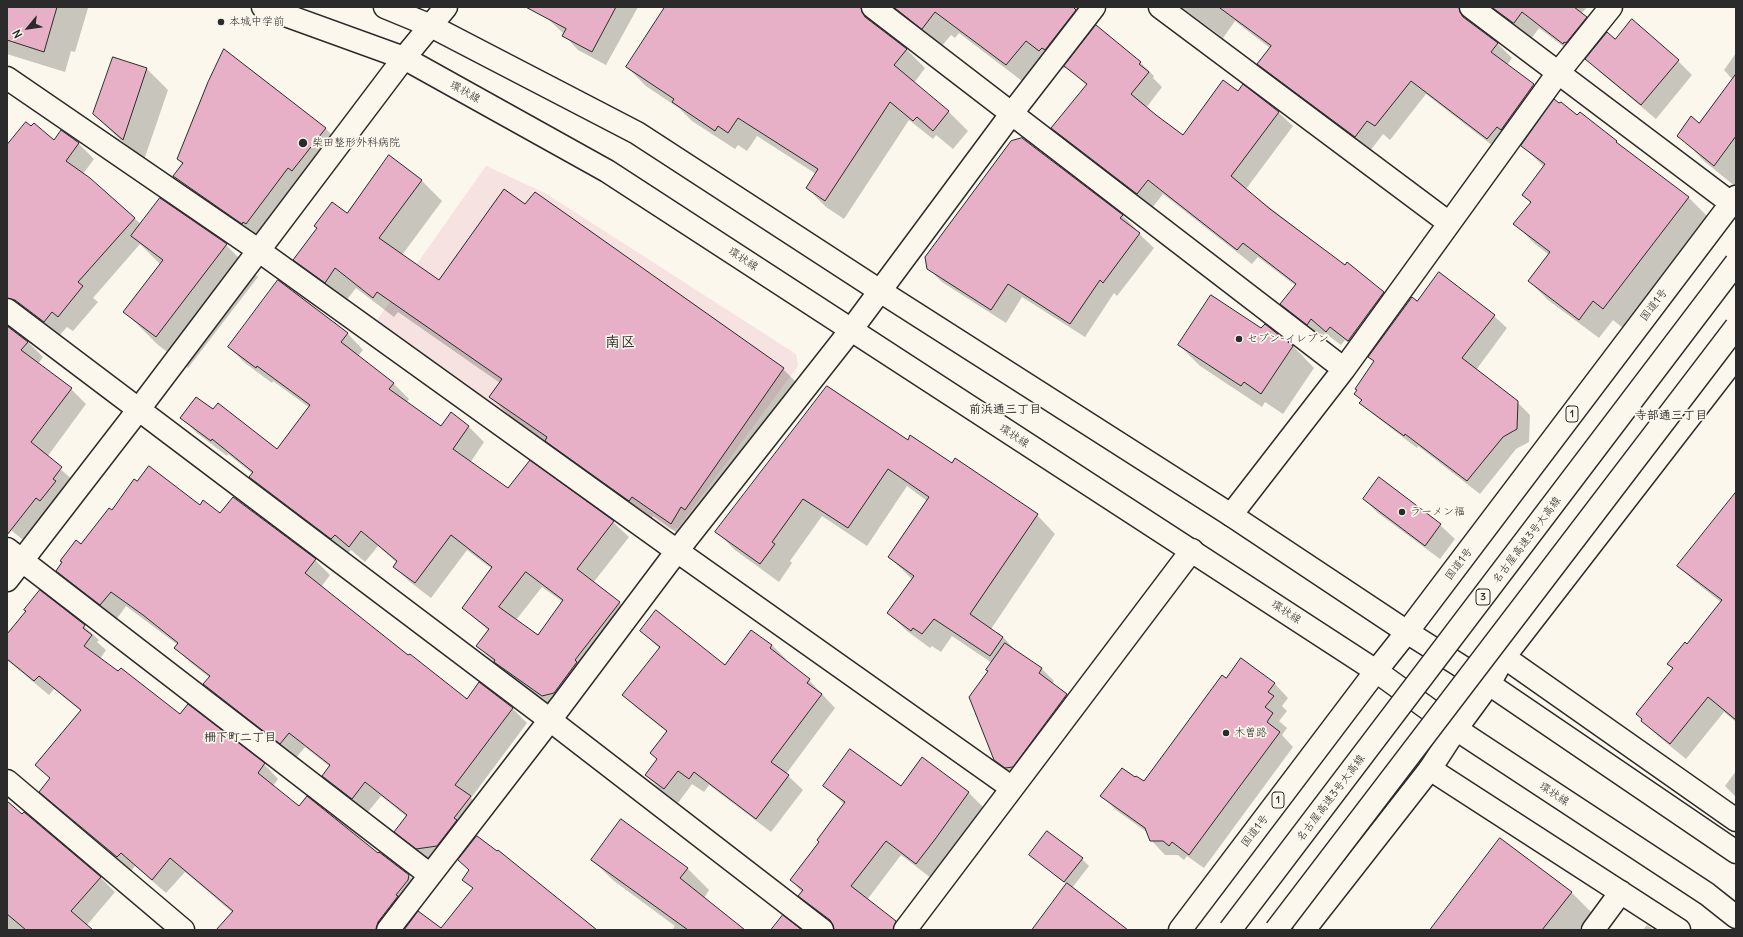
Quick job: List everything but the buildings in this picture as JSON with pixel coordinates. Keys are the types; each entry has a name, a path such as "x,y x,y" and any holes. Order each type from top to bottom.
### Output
{"main road":[{"name":"環状線","path":"263,7 404,58 607,171 1376,671 1456,729 1707,894 1736,917"},
{"path":"385,7 431,26 637,132 880,291 1231,515 1407,632 1489,684 1736,852"},
{"path":"7,580 14,555 139,410 404,58 446,7"},
{"path":"872,7 1344,369"},
{"path":"388,930 550,720 677,551 851,330 1012,113 1094,7"},
{"path":"1160,7 1449,223"},
{"path":"1471,7 1558,73 1734,200"},
{"path":"1231,515 1344,369 1558,73 1611,7"},
{"path":"7,78 258,250 677,551 1012,788"},
{"name":"国道1号","path":"1180,930 1734,200"},
{"name":"名古屋高速3号大高線","path":"1230,930 1736,263"},
{"path":"7,310 550,720 822,930"},
{"path":"1276,930 1736,327"},
{"path":"1304,930 1430,769 1456,729 1489,684 1504,657 1736,357"},
{"path":"905,930 1192,550"},
{"path":"14,555 430,874"},
{"path":"1504,657 1736,820"},
{"path":"1430,769 1679,930"},
{"path":"7,781 183,930"},
{"path":"1593,930 1621,892"}],"shaded area":[{"path":"486,166 545,193 796,354 798,366 678,528 666,530 375,323"}],"place":[{"name":"本城中学前","path":"221,22"},
{"name":"柴田整形外科病院","path":"303,143"},
{"name":"セブン-イレブン","path":"1239,339"},
{"name":"ラーメン福","path":"1402,512"},
{"name":"木曽路","path":"1226,733"}],"district":[{"name":"南区","path":"620,343"},
{"name":"前浜通三丁目","path":"1005,410"},
{"name":"寺部通三丁目","path":"1671,416"},
{"name":"柵下町二丁目","path":"240,738"}]}
